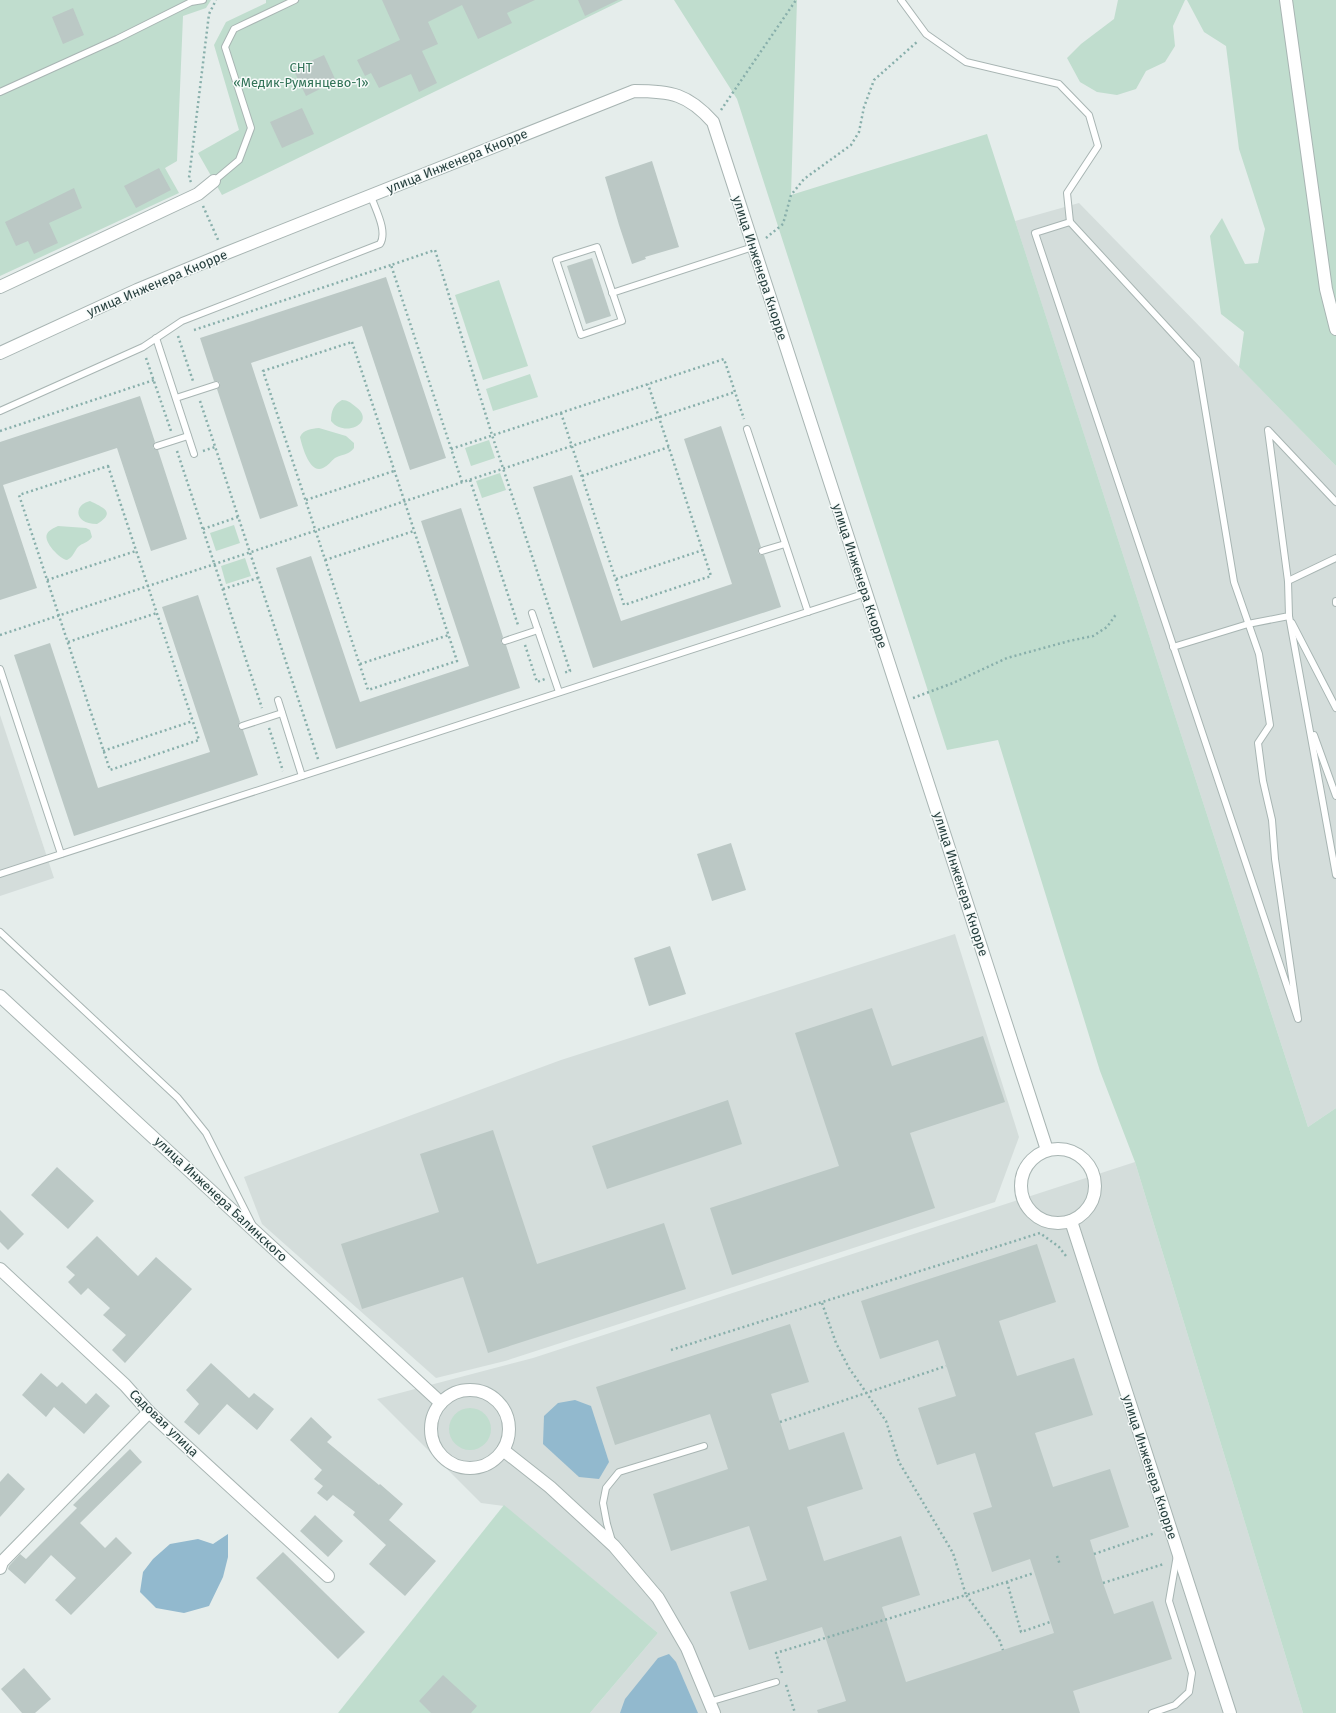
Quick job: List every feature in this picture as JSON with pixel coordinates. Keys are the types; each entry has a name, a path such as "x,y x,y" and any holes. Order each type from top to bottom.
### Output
{"street":[{"path":"1286,0 1326,289 1336,329"},
{"name":"улица Инженера Кнорре","path":"0,353 137,290 224,254 634,91 659,91 681,97 700,107 713,122 1047,1150"},
{"path":"0,287 198,194 214,181"},
{"name":"улица Инженера Балинского","path":"0,996 442,1403"},
{"path":"1047,1150 1068,1150 1078,1155 1087,1163 1093,1173 1095,1184 1094,1196 1089,1207 1081,1215 1071,1221 1058,1223 1045,1221 1034,1214 1026,1205 1022,1193 1021,1180 1026,1168 1034,1158 1047,1150"},
{"name":"улица Инженера Кнорре","path":"1071,1221 1230,1713"},
{"name":"Садовая улица","path":"0,1269 125,1385 150,1412 328,1576"},
{"path":"465,1391 485,1393 496,1400 505,1411 509,1424 508,1437 503,1450 494,1460 482,1466 475,1467 455,1465 444,1458 436,1447 432,1434 434,1414 442,1403 452,1395 465,1391"},
{"path":"0,1568 2,1562 150,1412"},
{"path":"503,1450 550,1487 614,1546 658,1598 687,1648 714,1713"}],"lane":[{"path":"0,92 117,39 191,2 203,0"},
{"path":"214,181 239,160 251,128 225,48 234,29 295,0"},
{"path":"901,0 926,34 966,62 1059,84 1089,115 1098,146 1067,193 1070,222 1197,360 1234,582 1259,654 1270,725 1258,743 1263,781 1272,820 1275,859 1298,1019 1035,233 1070,222"},
{"path":"0,411 143,347 182,321 380,244 383,240 383,231 370,196"},
{"path":"597,247 612,293 622,321 581,335 556,260 597,247"},
{"path":"612,293 753,247"},
{"path":"156,338 194,454"},
{"path":"176,398 216,385"},
{"path":"747,429 808,612"},
{"path":"1336,502 1268,430 1288,582 1289,616 1336,875"},
{"path":"157,446 188,436"},
{"path":"762,551 785,544"},
{"path":"1288,582 1336,558"},
{"path":"0,874 866,593"},
{"path":"532,613 559,692"},
{"path":"1173,647 1248,624 1289,616"},
{"path":"1289,616 1336,708"},
{"path":"505,641 538,630"},
{"path":"0,669 61,854"},
{"path":"278,700 302,776"},
{"path":"242,726 282,713"},
{"path":"1308,720 1336,796"},
{"path":"0,932 178,1098 206,1133 257,1232"},
{"path":"614,1546 607,1524 603,1503 606,1488 619,1472 704,1446"},
{"path":"1152,1713 1175,1705 1189,1692 1192,1673 1169,1601 1178,1551"},
{"path":"709,1702 776,1682"}],"path":[{"path":"216,0 209,14 189,178 198,194 224,254"},
{"path":"713,122 796,0"},
{"path":"753,247 783,224 791,195 804,179 851,145 859,132 864,107 874,80 926,34"},
{"path":"193,330 435,250 492,435 570,671 537,682 470,480"},
{"path":"391,265 462,482"},
{"path":"175,326 322,769"},
{"path":"352,342 457,661 368,690 306,500 263,371 352,342"},
{"path":"143,347 286,781"},
{"path":"451,449 724,359 747,429"},
{"path":"0,431 154,380"},
{"path":"561,413 624,605 712,576 648,384"},
{"path":"0,634 735,392"},
{"path":"582,476 669,447"},
{"path":"108,466 199,740 110,770 47,580 19,495 108,466"},
{"path":"306,500 394,471"},
{"path":"203,529 238,517"},
{"path":"326,560 414,531"},
{"path":"616,579 703,550"},
{"path":"47,580 136,551"},
{"path":"223,589 258,578"},
{"path":"68,642 157,613"},
{"path":"902,702 953,684 1007,658 1035,649 1093,636 1107,627 1117,613"},
{"path":"360,664 449,635"},
{"path":"103,751 193,721"},
{"path":"672,1350 1040,1233 1069,1259"},
{"path":"822,1303 836,1343 849,1368 886,1422 902,1468 953,1553 966,1595 999,1639 1003,1650"},
{"path":"780,1422 946,1366"},
{"path":"1094,1554 1155,1533"},
{"path":"1057,1556 1060,1565"},
{"path":"1103,1584 1164,1564"},
{"path":"783,1675 776,1653 1034,1573"},
{"path":"1007,1582 1021,1632 1050,1622"},
{"path":"786,1683 795,1713"}],"shaded area":[{"path":"1079,203 1336,466 1336,1108 1308,1127 1015,221"},
{"path":"0,715 54,878 0,896"},
{"path":"955,934 1019,1137 995,1202 505,1361 436,1378 262,1224 244,1177 561,1060"},
{"path":"1135,1162 1303,1713 590,1713 658,1633 504,1506 481,1503 377,1399 533,1358"}],"green space":[{"path":"0,0 211,0 206,8 183,16 177,161 165,168 179,193 0,276"},
{"name":"СНТ «Медик-Румянцево-1»","path":"266,0 623,0 222,195 198,153 239,130 214,45 226,22 266,3"},
{"path":"674,0 797,0 791,195 987,134 1308,1127 1336,1108 1336,1713 1303,1713 1135,1162 1100,1071 998,740 947,750 737,99"},
{"path":"1118,0 1185,0 1173,26 1175,46 1165,62 1146,71 1136,89 1117,95 1097,92 1080,82 1067,58 1081,44 1114,19"},
{"path":"1187,0 1336,0 1336,466 1239,367 1244,332 1221,314 1210,236 1222,218 1245,264 1258,263 1265,229 1239,149 1226,46 1204,32"},
{"path":"499,280 528,366 483,380 455,295"},
{"path":"530,374 538,397 493,411 486,389"},
{"path":"342,400 351,403 361,413 363,418 361,423 350,428 343,428 337,426 331,421 334,408"},
{"path":"319,428 346,436 354,443 354,448 348,453 335,458 325,467 318,469 311,464 307,458 300,437 306,431"},
{"path":"489,440 495,458 471,466 465,448"},
{"path":"500,473 506,490 482,498 476,481"},
{"path":"90,501 103,508 107,513 103,520 97,524 84,521 78,514 81,506"},
{"path":"234,525 240,543 216,551 210,533"},
{"path":"58,526 86,528 90,530 92,537 89,541 78,547 72,556 67,560 60,557 47,541 47,534"},
{"path":"245,558 251,576 226,584 221,566"},
{"path":"466,1408 474,1408 482,1411 488,1417 491,1429 488,1441 482,1447 474,1450 466,1450 458,1447 452,1441 449,1433 449,1425 452,1417 458,1411"},
{"path":"504,1505 658,1633 590,1713 338,1713"}],"water":[{"path":"575,1400 591,1406 609,1462 599,1479 579,1477 543,1444 544,1416 558,1403"},
{"path":"228,1534 228,1557 223,1577 209,1606 184,1613 156,1608 140,1592 143,1572 153,1559 170,1544 198,1539 213,1544"},
{"path":"669,1654 676,1662 698,1713 620,1713 625,1699 658,1658"}],"building":[{"path":"382,0 535,0 507,13 512,23 478,39 462,5 428,22 438,44 422,51 437,83 419,92 411,74 379,88 371,73 365,76 357,60 400,40"},
{"path":"578,0 618,0 585,16"},
{"path":"73,8 84,35 63,44 52,17"},
{"path":"324,55 336,81 306,96 293,69"},
{"path":"302,108 314,134 282,148 270,122"},
{"path":"652,161 679,247 645,257 646,259 632,264 605,177"},
{"path":"159,168 171,190 136,208 124,186"},
{"path":"74,188 82,208 49,223 58,243 34,254 28,241 16,246 5,222"},
{"path":"592,258 611,316 586,324 567,266"},
{"path":"386,277 446,458 410,470 362,326 251,363 298,506 260,519 217,389 220,386 220,383 214,381 200,338"},
{"path":"140,396 155,442 153,448 158,450 187,539 151,551 117,448 3,485 37,588 0,600 0,442"},
{"path":"721,426 761,547 758,550 758,553 764,555 781,607 593,668 533,487 572,475 621,621 732,584 684,439"},
{"path":"461,508 503,637 501,643 506,645 520,688 336,749 276,568 311,556 360,702 469,666 421,521"},
{"path":"198,595 240,722 238,728 243,730 258,775 74,836 14,655 50,643 98,788 210,752 162,607"},
{"path":"731,843 746,890 712,901 697,854"},
{"path":"670,946 686,994 649,1006 634,958"},
{"path":"872,1008 892,1066 983,1036 1005,1102 910,1133 935,1208 732,1275 710,1208 839,1166 795,1033"},
{"path":"728,1100 742,1144 607,1189 592,1146"},
{"path":"493,1130 537,1264 664,1223 686,1289 488,1353 463,1277 362,1309 341,1244 439,1212 420,1154"},
{"path":"57,1167 94,1201 68,1229 31,1195"},
{"path":"0,1210 24,1234 8,1250 0,1242"},
{"path":"97,1236 138,1276 156,1257 192,1289 125,1363 112,1350 126,1335 103,1315 110,1308 88,1288 81,1295 68,1282 75,1275 66,1267"},
{"path":"1037,1244 1056,1302 999,1321 1017,1376 1074,1358 1093,1415 1035,1433 1053,1487 1110,1469 1129,1527 1090,1540 1103,1583 1114,1614 1153,1601 1172,1659 1073,1691 1080,1713 818,1713 817,1710 846,1701 822,1627 749,1650 730,1592 767,1580 749,1526 671,1551 653,1494 728,1469 710,1414 615,1445 596,1387 790,1324 809,1382 771,1394 789,1450 844,1432 863,1489 807,1507 824,1561 901,1536 920,1595 882,1607 906,1682 1054,1633 1030,1559 992,1572 973,1513 992,1507 975,1453 937,1465 918,1408 956,1396 938,1340 880,1359 861,1301"},
{"path":"211,1363 249,1398 254,1393 274,1409 257,1430 227,1404 199,1435 184,1422 199,1404 186,1390"},
{"path":"41,1373 57,1387 62,1382 86,1404 96,1393 110,1406 84,1434 54,1407 46,1417 22,1395"},
{"path":"311,1417 332,1437 327,1442 403,1504 389,1520 436,1561 405,1596 369,1564 386,1545 353,1515 355,1512 333,1495 327,1501 317,1493 323,1486 314,1479 322,1470 290,1440"},
{"path":"130,1449 142,1462 80,1523 105,1548 116,1537 132,1553 71,1615 55,1600 76,1578 51,1555 25,1584 8,1569 9,1566 20,1554 26,1559 77,1508 73,1505"},
{"path":"8,1473 25,1489 0,1517 0,1482"},
{"path":"315,1515 343,1541 328,1557 300,1531"},
{"path":"283,1552 365,1632 338,1659 256,1578"},
{"path":"24,1668 51,1699 35,1713 22,1713 1,1689"},
{"path":"443,1675 477,1706 471,1713 431,1713 419,1701"}]}
